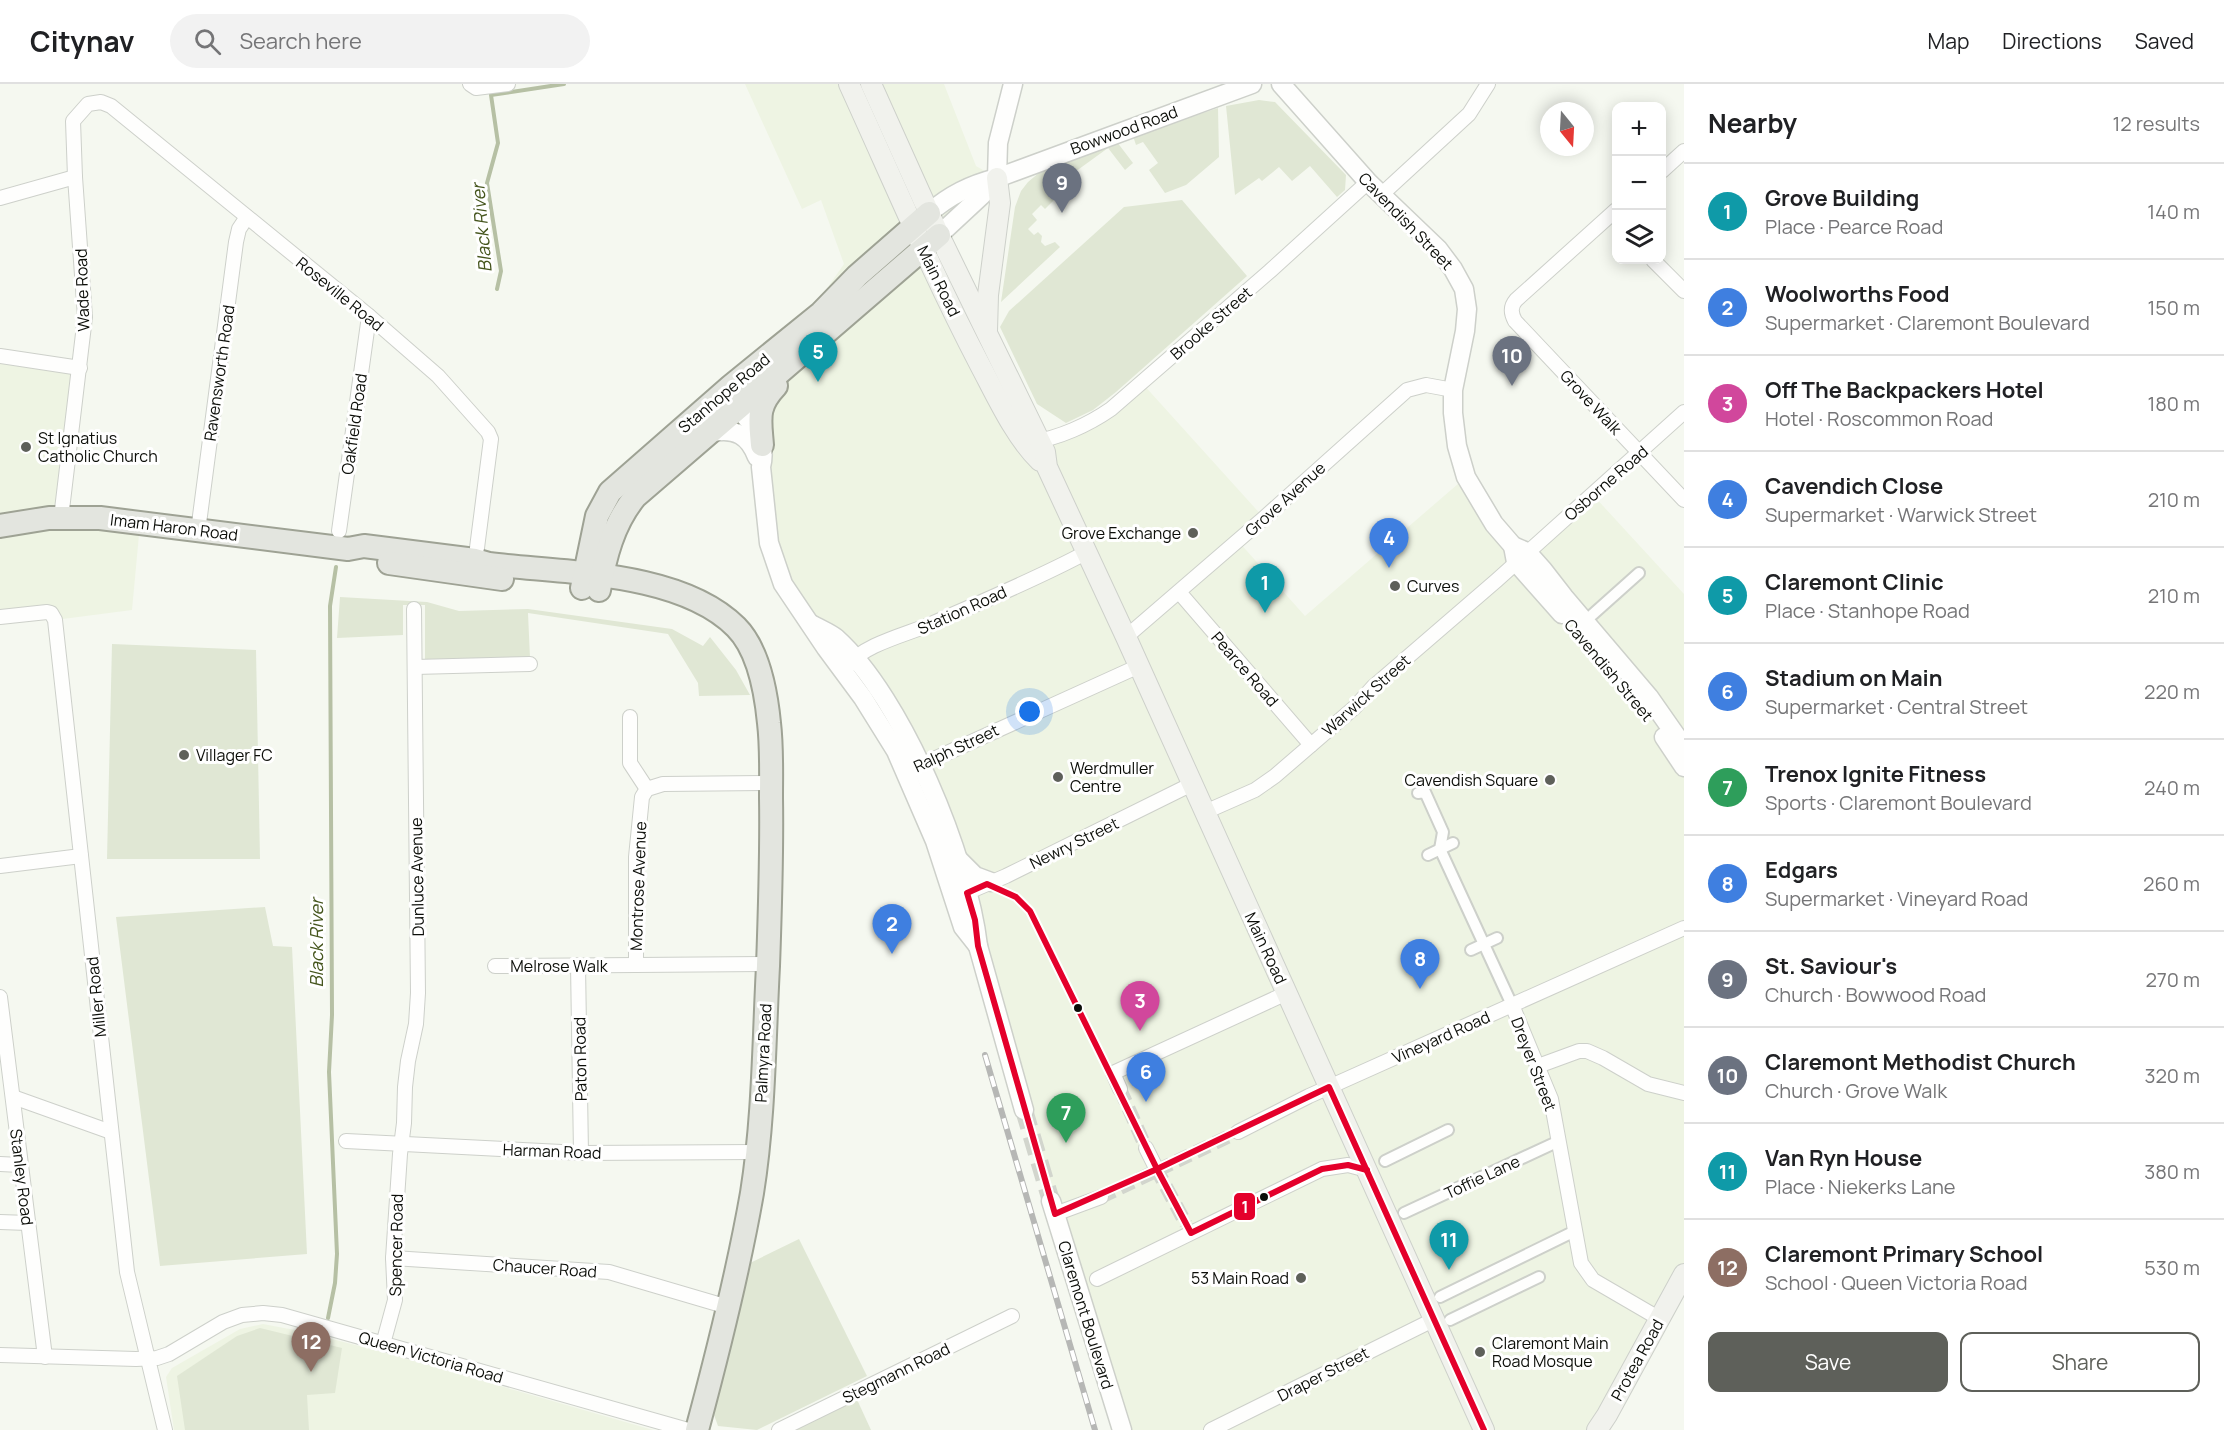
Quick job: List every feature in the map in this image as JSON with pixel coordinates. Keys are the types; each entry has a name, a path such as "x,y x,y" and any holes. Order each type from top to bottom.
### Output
{"main road":[{"name":"Main Road","path":"849,84 921,220 999,400 1044,452 1047,467 1329,1088 1367,1170 1443,1319 1484,1430"},
{"name":"Main Road","path":"871,84 921,220"},
{"path":"987,332 988,295 1000,203 997,178"},
{"name":"Stanhope Road","path":"592,582 591,537 603,503 627,490 731,386 821,313 857,276 921,220"},
{"name":"Main Road","path":"931,242 987,332 1033,442"},
{"name":"Stanhope Road","path":"667,452 713,432 806,348 931,242"},
{"path":"762,456 760,416 763,401 786,376 806,348"},
{"path":"667,452 722,409 737,409"},
{"name":"Stanhope Road","path":"592,582 624,510 627,490"},
{"name":"Imam Haron Road","path":"0,526 38,519 100,518 198,531 344,540 364,546 476,554 489,564 592,582"},
{"path":"476,554 491,558 566,563 578,557 591,537"},
{"name":"Imam Haron Road","path":"344,540 362,558 404,566 592,582"},
{"path":"592,582 674,604 690,611 715,627 759,671"},
{"name":"Palmyra Road","path":"592,582 645,583 689,597 726,618 745,638 759,671 770,723 772,853 757,1152 752,1192 728,1307 697,1430"},
{"name":"Protea Road","path":"1602,1425 1684,1276"}],"street":[{"path":"473,86 508,84"},
{"name":"Bowwood Road","path":"921,220 946,199 966,188 1252,84"},
{"name":"Cavendish Street","path":"1281,84 1374,188 1442,254 1453,269 1464,289 1467,319 1453,390 1454,431 1460,462 1494,525 1639,701 1684,767"},
{"name":"Brooke Street","path":"1033,442 1055,437 1111,409 1270,271 1469,114 1488,84"},
{"path":"997,178 998,143 1011,86"},
{"name":"Roseville Road","path":"88,104 107,103 369,316 438,376 490,436 476,554"},
{"name":"Wade Road","path":"61,518 85,317 73,121 88,104"},
{"path":"1666,167 1684,151"},
{"path":"0,198 75,177"},
{"name":"Bowwood Road","path":"931,242 997,178"},
{"name":"Ravensworth Road","path":"198,531 236,242 239,229 247,218"},
{"name":"Grove Walk","path":"1612,218 1516,300 1512,305 1512,310 1515,321 1684,500"},
{"path":"1657,264 1684,291"},
{"name":"Oakfield Road","path":"344,540 369,316"},
{"path":"0,356 80,368"},
{"name":"Grove Avenue","path":"1126,637 1407,390 1426,385 1453,390"},
{"path":"737,409 753,424 762,456 767,530 776,566 795,605 848,676 882,728 936,796 957,858 963,927 978,945 1024,1110"},
{"name":"Osborne Road","path":"1518,553 1640,454 1684,412"},
{"path":"713,432 731,430 746,437 762,456"},
{"name":"Station Road","path":"854,658 1087,552"},
{"name":"Cavendish Street","path":"1518,553 1649,697 1684,747"},
{"name":"Warwick Street","path":"1205,812 1264,784 1311,746 1518,553"},
{"path":"1592,615 1639,573"},
{"name":"Pearce Road","path":"1179,592 1311,746"},
{"name":"Dunluce Avenue","path":"402,1144 405,1087 416,1024 418,993 414,609"},
{"name":"Miller Road","path":"0,617 47,612 51,613 55,620 127,1272 165,1430"},
{"path":"810,624 835,637 854,658 885,701 913,768 935,841 960,896"},
{"path":"848,676 849,664 854,658"},
{"path":"415,667 530,664"},
{"name":"Ralph Street","path":"913,768 1139,666"},
{"path":"630,717 630,763 647,789 663,784 771,783"},
{"name":"Newry Street","path":"960,896 1192,784"},
{"name":"Montrose Avenue","path":"636,965 636,857 642,797 647,789"},
{"name":"Dreyer Street","path":"1418,793 1425,792 1443,832 1440,849 1512,1005 1551,1099 1581,1263 1593,1280 1660,1319"},
{"path":"1428,855 1453,843"},
{"path":"0,866 81,856"},
{"path":"957,858 975,876 992,882"},
{"name":"Vineyard Road","path":"1238,1132 1329,1088 1684,928"},
{"path":"1471,950 1497,938"},
{"name":"Melrose Walk","path":"495,966 768,964"},
{"name":"Paton Road","path":"578,965 581,1153"},
{"path":"1120,1089 1113,1073 1287,993"},
{"name":"Stanley Road","path":"0,997 45,1357"},
{"path":"1538,1066 1579,1051 1587,1051 1648,1084 1684,1094"},
{"path":"13,1097 111,1132"},
{"path":"1385,1161 1448,1130"},
{"name":"Harman Road","path":"346,1141 581,1153 757,1152"},
{"name":"Toffie Lane","path":"1404,1213 1559,1141"},
{"name":"Spencer Road","path":"383,1344 395,1300 393,1258 402,1144"},
{"path":"1146,1148 1156,1168"},
{"path":"0,1164 20,1165"},
{"path":"1097,1279 1188,1228 1322,1169 1348,1165 1367,1170"},
{"path":"1053,1208 1101,1197"},
{"name":"Claremont Boulevard","path":"1053,1208 1122,1430"},
{"path":"0,1222 28,1223"},
{"path":"1440,1297 1575,1231"},
{"name":"Chaucer Road","path":"393,1258 609,1272 728,1307"},
{"path":"1443,1319 1539,1277"},
{"name":"Queen Victoria Road","path":"0,1355 148,1359 169,1354 223,1322 252,1313 282,1315 688,1430"},
{"name":"Stegmann Road","path":"779,1430 1012,1316"},
{"name":"Draper Street","path":"1211,1430 1443,1319"}],"shaded area":[{"path":"745,84 944,84 976,166 997,178 939,235 1039,441 1055,437 1142,383 1264,518 1238,541 1305,616 1466,477 1527,552 1593,495 1684,594 1684,1277 1602,1430 1122,1430 1024,1110 896,719 783,584 746,402 858,304 823,294 844,264 821,200 802,209"},
{"path":"1259,100 1275,102 1346,175 1345,190 1337,197 1310,166 1292,181 1279,167 1262,181 1259,178 1235,195 1226,106"},
{"path":"1218,108 1219,157 1186,185 1165,193 1149,170 1158,163 1143,142 1136,145 1133,136"},
{"path":"1117,142 1133,163 1125,170 1108,148 1068,177 1073,181 1045,209 1041,205 1032,214 1037,220 1028,229 1034,235 1038,232 1042,236 1041,242 1045,246 1055,242 1060,247 1001,302 1015,207 1021,191 1046,167"},
{"path":"1182,200 1247,276 1116,392 1093,410 1066,423 1037,404 1000,327 1009,311 1124,207"},
{"path":"0,356 80,368 61,517 140,524 132,610 55,620 53,615 0,617"},
{"path":"340,597 427,602 459,611 528,609 672,629 703,646 710,637 736,670 750,695 699,696 698,683 668,634 528,613 530,658 425,659 425,605 403,605 403,635 337,638"},
{"name":"Villager FC","path":"112,644 256,650 260,859 107,859"},
{"path":"265,907 273,946 292,947 307,1254 160,1266 116,917"},
{"path":"799,1239 867,1376 757,1430 718,1426 714,1415 750,1263"},
{"path":"263,1324 379,1351 653,1430 174,1430 166,1377 172,1368 240,1329"},
{"path":"260,1328 342,1348 335,1393 307,1395 309,1430 185,1430 177,1376 237,1336"},
{"path":"854,1393 871,1430 779,1430"}],"waterway":[{"name":"Black River","path":"497,289 501,271 487,183 498,143 491,95 564,84"},
{"name":"Black River","path":"328,1318 335,1283 337,1254 329,1072 332,1015 330,606 336,567"}],"tunnel":[{"path":"1120,1089 1146,1148"},
{"path":"1024,1110 1051,1201"},
{"path":"1101,1197 1238,1132"},
{"path":"1156,1168 1186,1224"}],"railway":[{"path":"985,1055 1095,1430"}],"transit line":[{"name":"1","path":"987,884 1016,897 1030,911 1157,1169 1055,1214 978,946 975,920 967,893 987,884"},
{"name":"1","path":"1157,1169 1329,1087 1484,1430"},
{"name":"1","path":"1157,1169 1191,1233 1322,1169 1348,1165 1367,1170"}],"place":[{"name":"St. Saviour's","path":"1062,213"},
{"name":"Claremont Clinic","path":"818,382"},
{"name":"Claremont Methodist Church","path":"1512,386"},
{"name":"St Ignatius Catholic Church","path":"26,447"},
{"name":"Grove Exchange","path":"1193,533"},
{"name":"Cavendich Close","path":"1389,568"},
{"name":"Curves","path":"1395,586"},
{"name":"Grove Building","path":"1265,613"},
{"name":"Villager FC","path":"184,755"},
{"name":"Werdmuller Centre","path":"1058,777"},
{"name":"Cavendish Square","path":"1550,780"},
{"name":"Woolworths Food","path":"892,954"},
{"name":"Edgars","path":"1420,989"},
{"name":"Off The Backpackers Hotel","path":"1140,1031"},
{"name":"Stadium on Main","path":"1146,1102"},
{"name":"Trenox Ignite Fitness","path":"1066,1143"},
{"name":"Van Ryn House","path":"1449,1270"},
{"name":"53 Main Road","path":"1301,1278"},
{"name":"Claremont Main Road Mosque","path":"1480,1352"},
{"name":"Claremont Primary School","path":"311,1372"}]}
